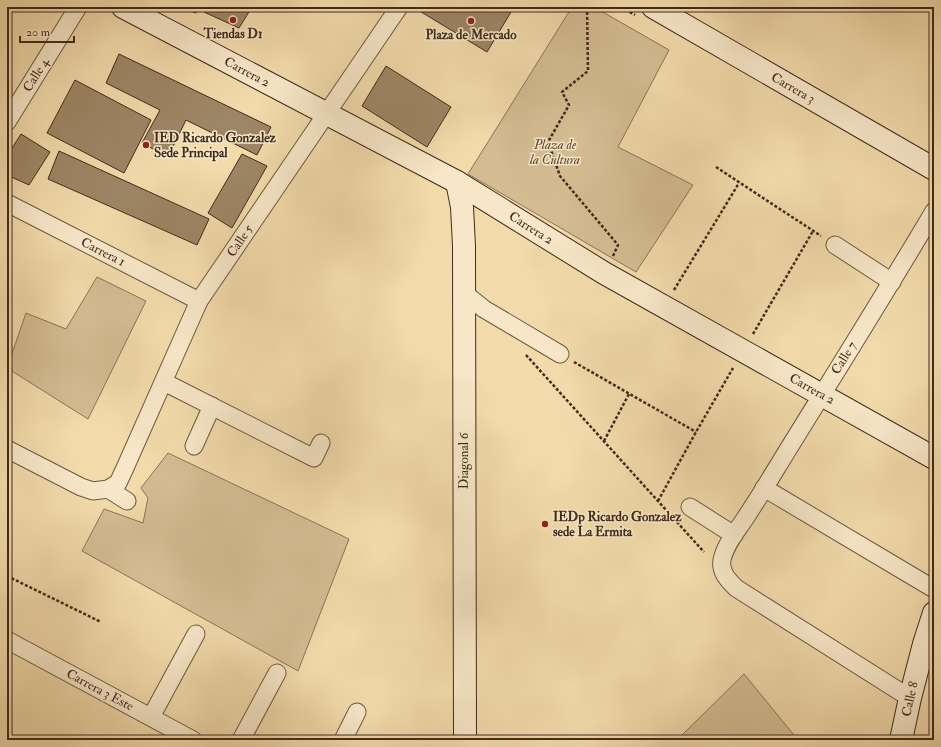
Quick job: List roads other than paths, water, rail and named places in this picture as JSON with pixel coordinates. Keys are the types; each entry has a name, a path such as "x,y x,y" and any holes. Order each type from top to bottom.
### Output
{"street":[{"name":"Calle 4","path":"7,122 78,7"},
{"name":"Carrera 2","path":"123,7 457,182 604,273 934,458"},
{"name":"Calle 5","path":"108,489 118,483 199,301 398,7"},
{"name":"Carrera 3","path":"653,7 934,169"},
{"name":"Diagonal 6","path":"457,182 462,208 464,246 465,740"},
{"name":"Carrera 1","path":"7,203 199,301"},
{"name":"Calle 7","path":"910,698 736,588 726,577 722,569 722,561 734,535 892,282 934,211"},
{"path":"835,245 892,282"},
{"path":"464,293 484,309 560,354"},
{"path":"164,382 314,458 321,443"},
{"path":"194,446 212,406"},
{"path":"7,448 81,487 93,491 108,489 127,501"},
{"path":"764,488 934,589"},
{"path":"690,507 734,535"},
{"name":"Calle 8","path":"901,740 924,644 934,613"},
{"path":"151,717 196,634"},
{"name":"Carrera 3 Este","path":"7,640 192,740"},
{"path":"242,740 277,673"},
{"path":"343,740 357,712"}],"place":[{"name":"Tiendas D1","path":"233,20"},
{"name":"Plaza de Mercado","path":"471,21"},
{"name":"IED Ricardo Gonzalez Sede Principal","path":"146,145"},
{"name":"IEDp Ricardo Gonzalez sede La Ermita","path":"545,524"}],"park label":[{"name":"Plaza de la Cultura","path":"555,152"}]}
